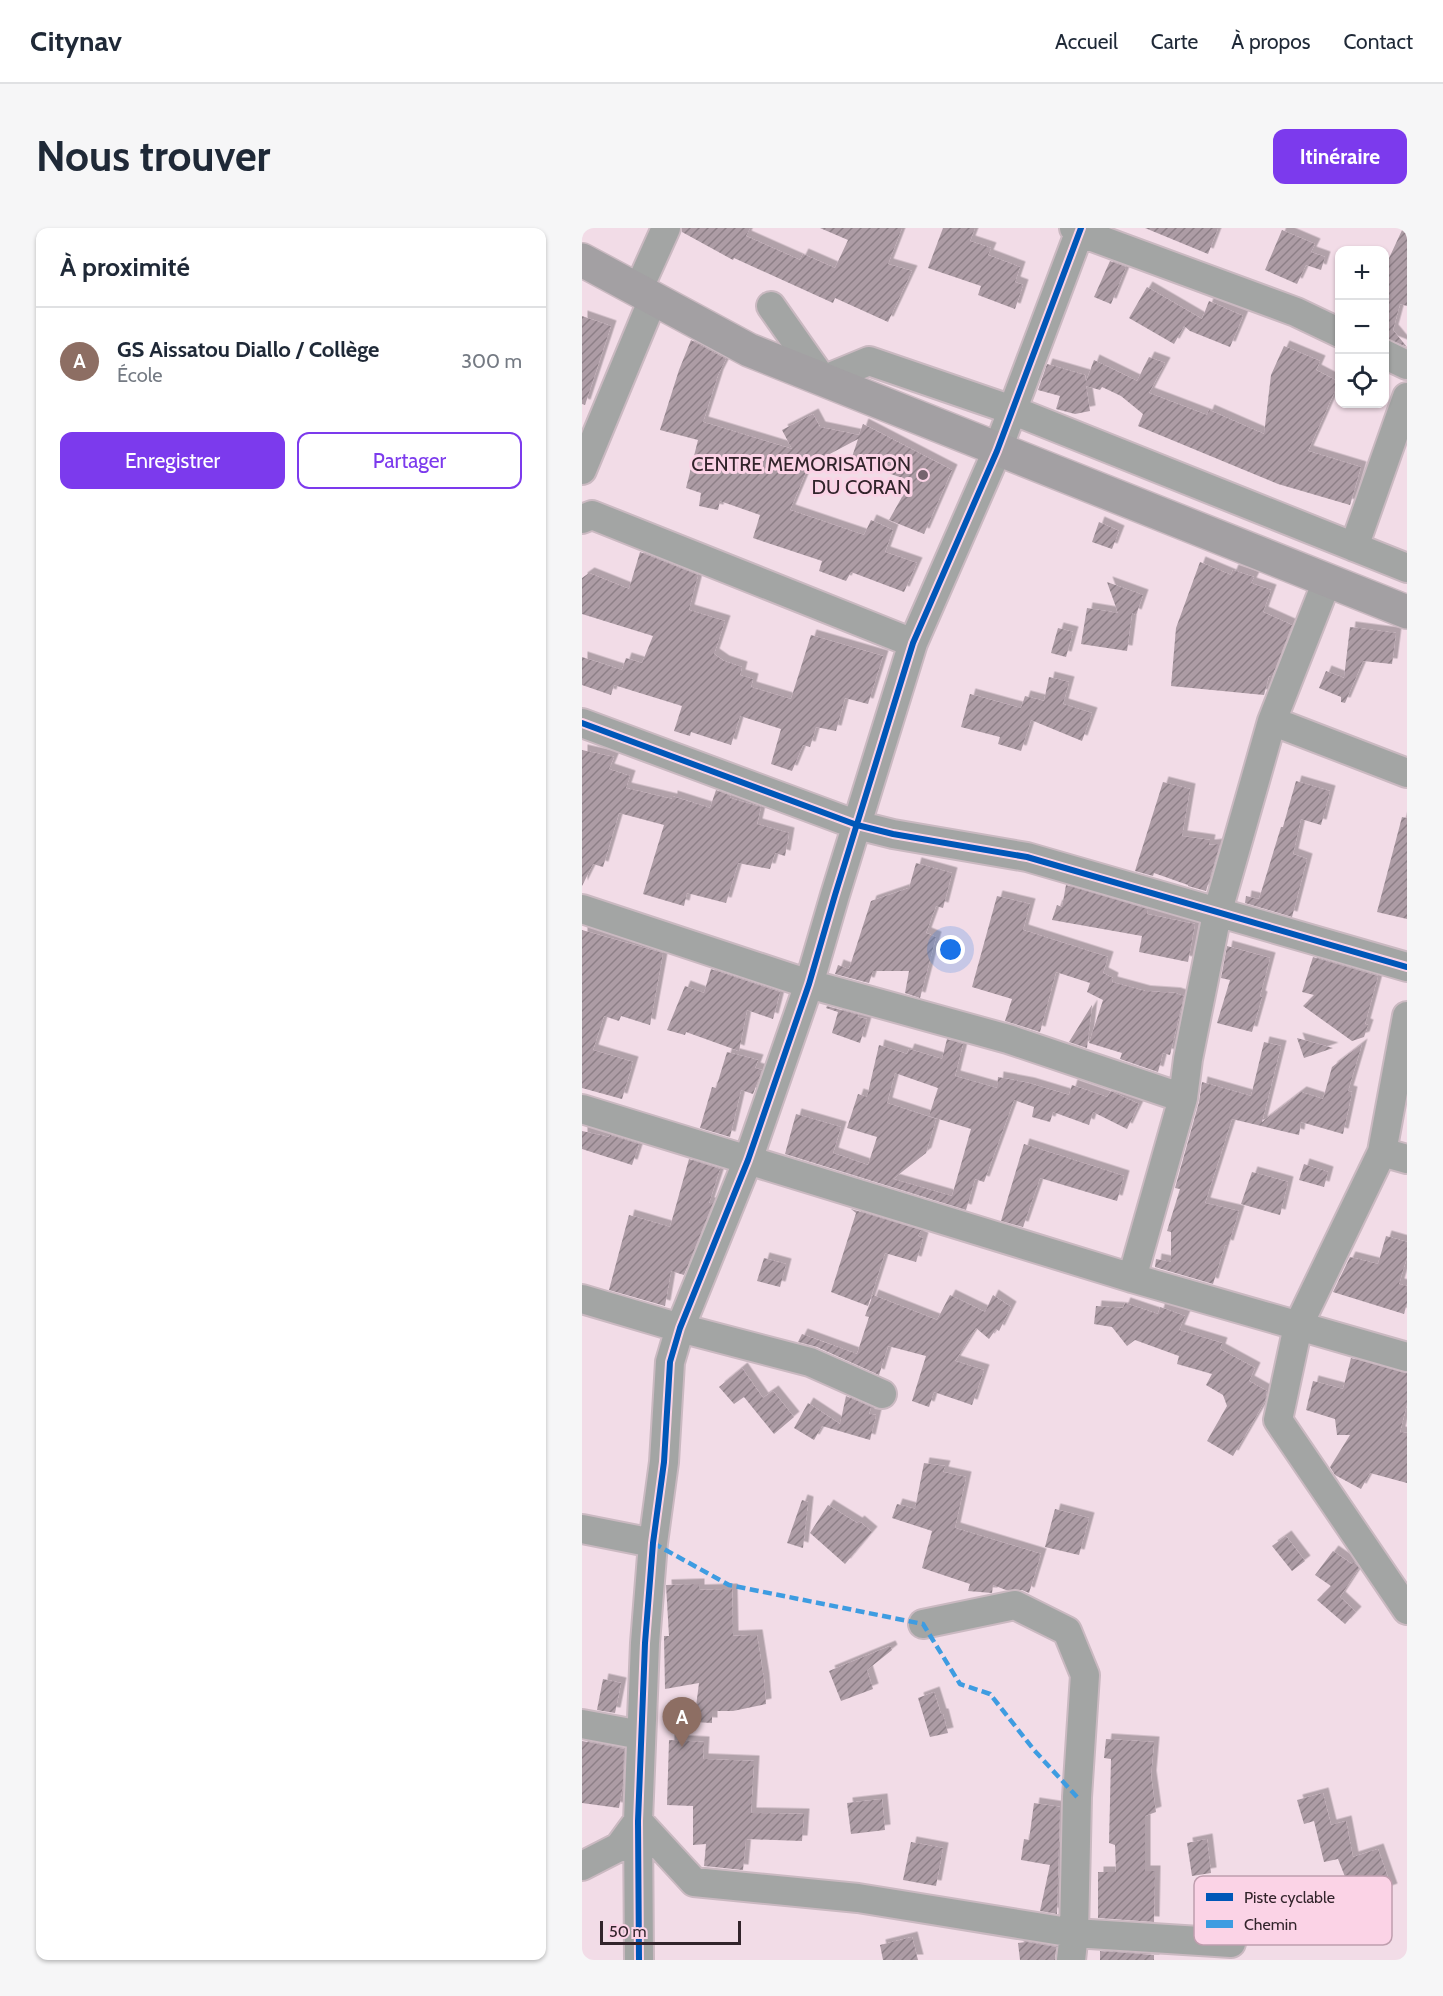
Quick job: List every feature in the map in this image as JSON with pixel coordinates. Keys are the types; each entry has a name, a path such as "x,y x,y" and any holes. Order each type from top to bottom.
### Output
{"highway":[{"path":"582,260 749,351 1407,612"}],"street":[{"path":"582,470 645,295 666,228"},
{"path":"639,1960 638,1821 645,1642 653,1543 664,1462 670,1362 680,1328 748,1160 809,984 913,643 997,451 1078,229 1296,312 1335,331"},
{"path":"771,306 824,380 869,362 1012,410 1407,568"},
{"path":"1389,356 1407,365"},
{"path":"1354,547 1407,397"},
{"path":"582,519 592,515 913,643"},
{"path":"1132,1278 1183,1098 1188,1059 1217,914 1272,721 1327,581"},
{"path":"1272,721 1407,772"},
{"path":"582,723 857,825 893,834 1027,857 1217,914 1407,967"},
{"path":"582,909 809,984 1008,1039 1183,1098"},
{"path":"1407,1016 1394,1155 1298,1326 1278,1420 1407,1610"},
{"path":"582,1109 969,1226 1132,1278 1407,1357"},
{"path":"582,1299 680,1328 810,1362 882,1394"},
{"path":"582,1529 653,1543"},
{"path":"923,1624 1015,1605 1068,1631 1085,1675 1077,1797 1073,1947"},
{"path":"582,1724 641,1735"},
{"path":"638,1821 694,1882 858,1898 1073,1947 1194,1944"},
{"path":"582,1866 619,1847 638,1821"}],"building":[{"path":"682,228 750,228 746,236 800,260 803,254 835,268 848,240 820,228 902,228 888,264 912,271 888,322 835,298 833,303 734,258 733,260 682,232"},
{"path":"943,228 975,228 970,241 991,248 988,255 1020,267 1015,282 1023,285 1015,309 978,295 981,286 928,268"},
{"path":"1145,228 1218,228 1208,254"},
{"path":"1403,228 1407,228 1407,306 1400,304 1393,330 1407,347 1389,340 1389,258"},
{"path":"1282,230 1315,244 1311,252 1325,257 1321,270 1306,265 1297,284 1265,270"},
{"path":"1110,261 1126,267 1111,304 1094,297"},
{"path":"1147,287 1202,319 1209,301 1243,316 1230,347 1190,331 1184,326 1174,344 1129,318"},
{"path":"582,316 611,326 585,405 582,404"},
{"path":"691,340 726,359 718,375 703,422 792,449 782,430 813,414 820,427 859,435 863,424 952,470 924,534 889,520 911,481 851,460 858,439 809,465 790,510 864,535 871,520 893,530 885,552 917,563 904,592 851,572 846,581 819,571 822,561 753,538 760,515 720,501 718,510 699,506 701,493 686,488 698,440 660,430"},
{"path":"1284,346 1320,361 1316,370 1335,380 1335,391 1308,451 1361,467 1350,505 1278,484 1138,426 1143,414 1121,396 1102,387 1100,390 1086,386 1090,411 1075,414 1056,409 1060,396 1038,390 1047,364 1085,375 1086,382 1094,360 1137,381 1149,357 1165,363 1149,393 1207,415 1209,410 1264,434 1271,375"},
{"path":"1099,522 1119,531 1112,549 1092,542"},
{"path":"640,552 698,575 689,610 725,621 714,654 724,661 742,667 740,675 753,679 751,687 791,699 811,635 883,656 868,704 845,698 836,731 816,727 810,747 803,745 792,771 771,764 781,729 740,716 731,745 691,732 690,736 674,731 682,706 614,685 611,695 582,685 582,657 622,670 626,658 642,663 653,636 582,614 582,578 589,573 629,589"},
{"path":"1200,562 1231,575 1233,570 1254,577 1251,583 1271,590 1263,612 1292,625 1272,677 1269,676 1264,695 1171,686 1176,628"},
{"path":"1107,582 1143,595 1136,615 1132,613 1127,651 1081,644 1087,608 1118,613"},
{"path":"1350,627 1396,633 1392,664 1363,661 1345,703 1341,702 1341,697 1319,688 1326,671 1344,678"},
{"path":"1058,628 1073,632 1066,657 1051,653"},
{"path":"1049,677 1069,682 1063,704 1092,713 1082,741 1031,720 1021,751 998,744 1000,737 961,727 970,694 1021,708 1025,696 1044,701"},
{"path":"582,750 614,757 609,769 630,776 626,788 672,799 672,796 710,808 716,790 731,796 730,798 761,807 757,824 789,833 785,856 775,853 770,869 738,863 726,903 687,893 684,906 643,894 664,825 619,813 603,867 593,864 582,886"},
{"path":"1296,781 1330,791 1321,825 1301,819 1293,854 1307,859 1292,917 1245,903 1246,896 1259,899"},
{"path":"1163,782 1190,789 1182,836 1210,840 1209,845 1220,844 1206,891 1154,873 1153,876 1135,871"},
{"path":"1402,817 1407,818 1407,919 1377,912"},
{"path":"916,863 952,873 943,908 936,906 926,933 936,937 920,998 905,993 909,971 873,971 869,983 835,974 838,965 849,969 871,901 909,888"},
{"path":"1066,885 1148,909 1147,914 1195,924 1188,962 1139,952 1142,936 1052,920 1057,905 1062,907"},
{"path":"997,896 1030,904 1023,930 1108,957 1103,973 1113,978 1112,982 1145,991 1175,993 1184,996 1170,1055 1163,1053 1158,1072 1120,1059 1122,1053 1089,1043 1103,1000 1087,992 1090,983 1056,972 1040,1032 1005,1021 1012,999 972,987"},
{"path":"582,930 663,953 650,1025 621,1016 619,1021 604,1016 593,1050 633,1062 622,1099 582,1088"},
{"path":"1227,946 1270,958 1252,1032 1217,1023 1230,980 1221,978"},
{"path":"1313,957 1378,976 1365,1024 1368,1025 1364,1037 1352,1041 1303,1006 1314,995 1302,992"},
{"path":"711,969 780,992 773,1019 747,1010 739,1051 686,1032 685,1035 667,1030 685,986 704,993"},
{"path":"1092,1005 1087,1048 1069,1042"},
{"path":"827,1006 867,1019 860,1043 832,1033 838,1012 826,1008"},
{"path":"1297,1038 1333,1048 1304,1058"},
{"path":"947,1039 963,1044 955,1076 997,1088 998,1077 1029,1083 1069,1095 1072,1085 1107,1097 1111,1091 1139,1104 1127,1129 1093,1112 1089,1125 1053,1112 1050,1122 1032,1117 1034,1107 1014,1100 984,1182 975,1179 966,1210 785,1154 796,1114 841,1127 833,1153 868,1165 877,1137 847,1128 858,1094 867,1097 879,1045 907,1054 909,1049 942,1059","holes":["895,1073 938,1088 929,1116 971,1129 952,1196 893,1179 926,1153 936,1119 887,1103"]},
{"path":"1264,1042 1281,1046 1262,1122 1301,1092 1323,1099 1332,1067 1362,1044 1348,1091 1352,1092 1343,1134 1301,1122 1299,1135 1232,1119 1205,1203 1239,1211 1213,1284 1155,1267 1156,1259 1171,1262 1171,1232 1167,1231 1180,1189 1175,1188 1199,1102 1202,1082 1251,1096"},
{"path":"727,1052 758,1060 755,1068 762,1070 753,1094 741,1090 730,1137 700,1128 712,1087 716,1088"},
{"path":"582,1131 609,1137 610,1135 639,1144 632,1165 582,1149"},
{"path":"1024,1144 1124,1176 1117,1201 1040,1178 1023,1227 1001,1221"},
{"path":"689,1159 720,1169 709,1203 713,1203 684,1275 671,1271 665,1306 609,1290 629,1215 670,1227"},
{"path":"1304,1164 1328,1172 1324,1187 1299,1180"},
{"path":"1252,1172 1288,1182 1280,1215 1241,1204"},
{"path":"851,1209 921,1230 918,1236 923,1238 916,1262 885,1253 868,1306 831,1292 856,1213"},
{"path":"1386,1236 1407,1242 1407,1257 1399,1284 1407,1286 1407,1303 1404,1314 1333,1292 1350,1257 1378,1264"},
{"path":"764,1258 786,1264 780,1287 757,1281"},
{"path":"873,1295 937,1320 950,1295 985,1312 993,1295 1011,1307 999,1331 996,1329 989,1339 976,1328 955,1361 984,1370 972,1405 934,1392 929,1407 912,1401 926,1356 888,1346 879,1375 817,1347 798,1342 802,1334 857,1354 869,1317 865,1316"},
{"path":"1125,1303 1158,1314 1160,1307 1185,1316 1179,1330 1222,1343 1220,1349 1255,1368 1249,1381 1267,1391 1265,1401 1233,1456 1207,1441 1227,1406 1223,1395 1206,1385 1212,1374 1177,1364 1179,1356 1135,1340 1127,1346 1112,1327 1094,1324 1096,1306 1123,1308"},
{"path":"1351,1358 1407,1373 1407,1404 1400,1432 1407,1433 1407,1483 1370,1473 1361,1489 1335,1475 1330,1467 1350,1435 1337,1435 1335,1419 1306,1410 1313,1381 1343,1389"},
{"path":"742,1368 763,1398 773,1391 794,1417 774,1434 744,1397 734,1404 719,1387"},
{"path":"846,1396 871,1407 869,1414 876,1415 870,1440 822,1426 814,1440 794,1428 808,1403 840,1424"},
{"path":"924,1463 945,1466 943,1472 966,1477 955,1528 1041,1554 1029,1593 1022,1590 1006,1590 993,1585 992,1593 968,1591 970,1584 922,1568 932,1531 892,1518 897,1504 915,1509"},
{"path":"802,1500 808,1502 803,1548 787,1543"},
{"path":"828,1505 857,1523 859,1521 872,1532 845,1564 810,1533"},
{"path":"1055,1509 1089,1518 1079,1555 1045,1547"},
{"path":"1286,1536 1305,1561 1292,1571 1272,1546"},
{"path":"1333,1551 1352,1564 1354,1562 1359,1568 1340,1597 1356,1612 1345,1624 1317,1600 1331,1586 1315,1575"},
{"path":"699,1584 699,1590 732,1589 733,1636 757,1635 764,1679 766,1704 733,1711 712,1711 712,1723 694,1722 699,1683 665,1689 664,1636 669,1636 666,1585"},
{"path":"890,1646 892,1650 867,1670 873,1689 841,1701 829,1671"},
{"path":"603,1679 621,1683 615,1713 597,1710"},
{"path":"934,1692 948,1733 930,1737 918,1698"},
{"path":"1106,1739 1154,1742 1151,1776 1156,1812 1145,1816 1145,1871 1155,1871 1154,1922 1098,1918 1098,1872 1116,1872 1115,1845 1109,1843 1111,1759 1104,1758"},
{"path":"669,1740 704,1742 703,1759 754,1761 751,1813 804,1814 802,1841 746,1839 743,1870 704,1866 706,1844 693,1845 693,1806 667,1805"},
{"path":"582,1741 624,1749 623,1785 619,1808 582,1803"},
{"path":"1323,1793 1331,1825 1346,1821 1353,1857 1378,1849 1387,1876 1345,1876 1338,1859 1324,1862 1314,1821 1304,1824 1297,1800"},
{"path":"882,1799 885,1830 851,1834 847,1803"},
{"path":"1034,1803 1060,1807 1057,1914 1040,1911 1050,1865 1021,1860 1024,1839 1029,1840"},
{"path":"1207,1839 1211,1873 1192,1876 1187,1843"},
{"path":"911,1842 943,1848 936,1886 903,1880"},
{"path":"912,1937 918,1960 883,1960 880,1945"},
{"path":"1026,1942 1056,1947 1055,1960 1020,1960 1018,1943"},
{"path":"1100,1951 1154,1955 1154,1960 1100,1960"}],"marked path":[{"path":"653,1543 729,1585 923,1624 960,1684 990,1694 1034,1750 1077,1797"}],"cycle path":[{"path":"639,1960 638,1821 645,1643 653,1543 664,1462 670,1362 680,1328 748,1160 809,984 913,643 997,451 1081,228"},
{"path":"582,723 857,825 893,834 1027,857 1407,967"}],"place":[{"name":"CENTRE MEMORISATION DU CORAN","path":"923,475"},
{"name":"GS Aissatou Diallo / Collège","path":"682,1747"}]}
